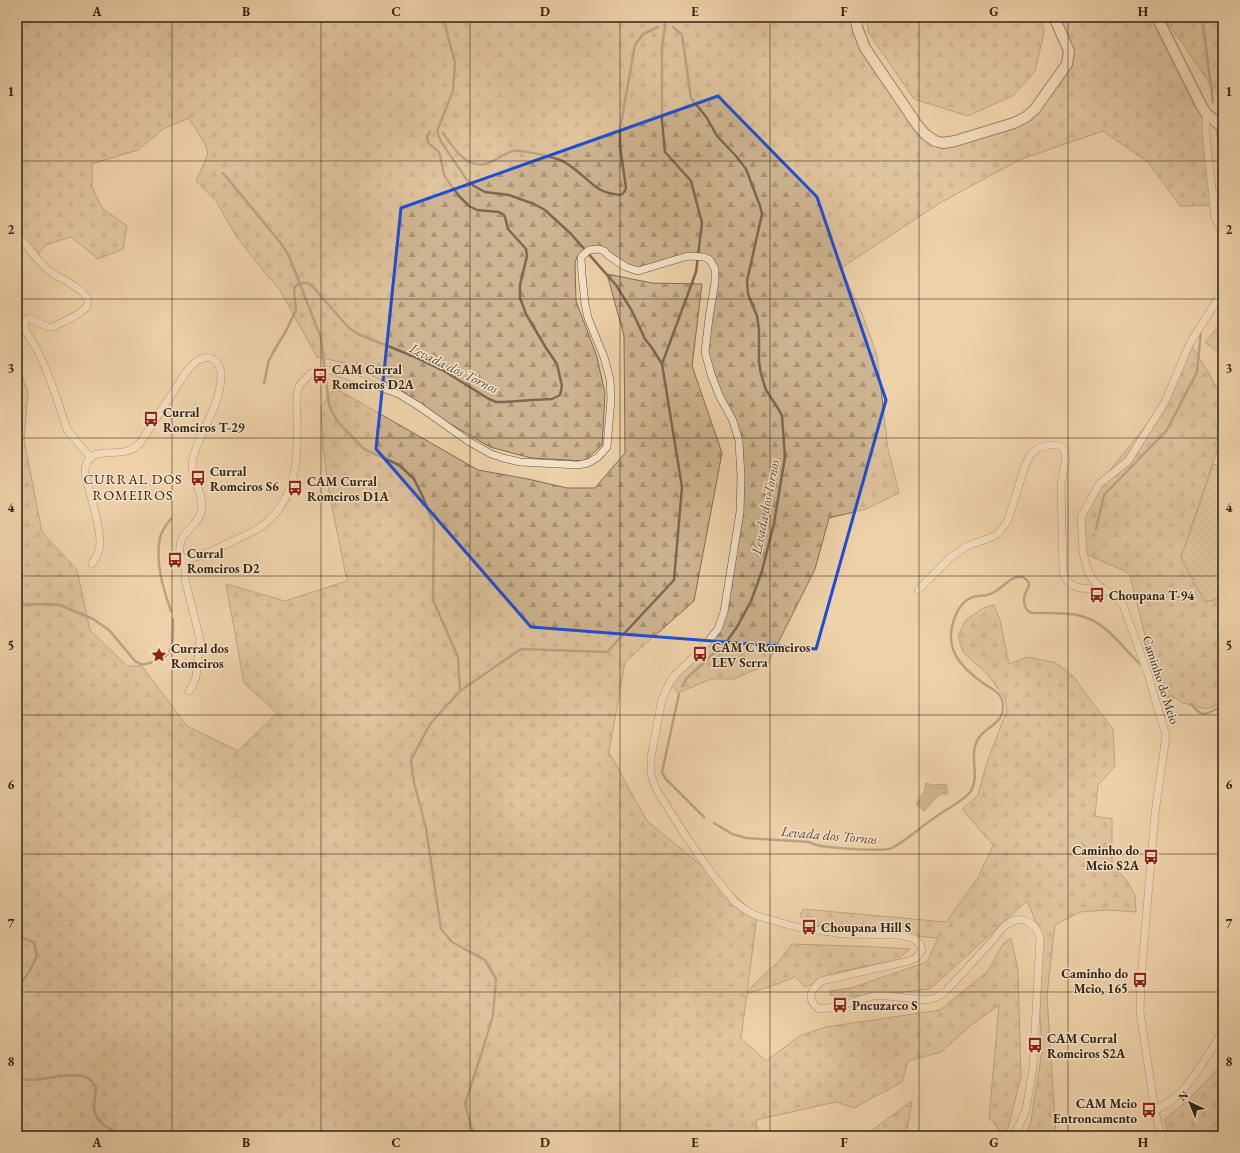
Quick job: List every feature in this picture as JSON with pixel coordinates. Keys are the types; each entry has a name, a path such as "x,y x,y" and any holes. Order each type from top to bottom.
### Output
{"main road":[{"path":"855,17 865,48 918,126 926,135 943,143 955,142 1014,123 1026,117 1035,109 1067,64 1069,51 1054,17"},
{"path":"1156,17 1206,113 1223,128"}],"street":[{"path":"1206,113 1206,134 1215,217 1223,234"},
{"path":"1212,193 1223,199"},
{"path":"17,233 47,269 79,289 88,297 89,302 87,308 53,326 48,327 29,318 25,321 24,327 47,371 66,423 67,430 91,458"},
{"path":"185,560 208,553 247,534 269,520 278,510 290,490 296,467 297,396 299,386 310,374 318,371 329,369 399,394 468,441 491,454 520,462 563,465 588,463 598,457 608,447 611,399 610,379 604,357 588,318 584,304 581,258 584,253 589,250 599,249 626,267 638,271 688,256 704,256 710,260 715,269 715,282 705,352 719,395 733,421 739,441 741,477 740,512 724,612 718,629 701,650 675,674 662,699 650,757 651,774 656,789 686,838 713,875 735,902 746,910 757,916 800,928 844,934 898,935 913,938 920,944 922,950 916,958 909,961 821,981 812,992 811,998 813,1004 819,1009 836,1007 873,996 927,1000 946,991 994,939 1000,930 1010,922 1019,920 1033,924 1038,931 1040,938 1033,1068 1026,1110 1014,1136"},
{"name":"Caminho do Meio","path":"1161,1136 1155,1111 1140,1012 1141,979 1155,813 1166,736 1147,671 1123,605 1116,596 1103,589 1092,580 1088,571 1083,553 1080,517 1099,484 1128,461 1165,402 1190,343 1223,291"},
{"path":"92,564 98,553 100,545 99,531 85,474 86,465 91,458 100,453 126,452 134,449 140,443 187,371 194,363 201,359 211,358 219,365 221,370 221,378 215,403 193,459 192,473 201,500 202,511 180,541 180,554 185,560 185,578 200,639 196,677 189,691"},
{"path":"918,590 951,557 967,546 990,538 999,533 1008,520 1026,463 1031,454 1042,446 1053,445 1061,447 1064,450 1066,458 1061,484 1064,576 1069,583 1077,588 1103,589"},
{"path":"1155,1111 1180,1092 1188,1083 1223,1028"}],"highlighted area":[{"path":"718,96 817,197 886,400 816,649 531,627 376,449 401,208"}],"green space":[{"path":"17,17 856,17 865,49 926,135 943,143 1014,123 1043,98 1067,64 1061,31 1054,17 1156,17 1206,113 1215,205 1180,206 1148,162 1103,131 1019,160 940,203 841,268 863,316 877,355 888,449 899,493 866,509 829,518 815,569 767,665 733,679 711,679 678,693 670,682 718,629 740,511 739,441 705,352 715,282 710,260 695,256 638,271 604,251 582,253 577,257 575,263 576,301 597,357 605,394 602,445 584,461 531,458 490,447 442,419 398,388 345,363 317,357 280,290 236,236 216,201 196,181 208,154 205,144 189,118 163,129 138,150 92,164 92,187 102,208 127,226 123,249 98,259 71,237 46,245 38,254 17,229"},
{"path":"867,17 1042,17 1044,33 1035,71 1014,95 968,116 914,99 868,32"},
{"path":"1162,17 1223,17 1223,104 1181,41"},
{"path":"607,274 652,283 702,284 692,366 722,453 694,601 625,662 609,752 647,821 713,875 757,916 747,993 752,986 779,961 792,944 910,949 897,960 838,972 805,987 795,977 747,994 741,1038 766,1061 801,1035 826,1027 940,1010 987,972 1004,943 1011,938 1018,970 1021,1077 1008,1128 1002,1136 992,1136 999,1129 989,1118 999,1005 970,1026 941,1052 908,1061 902,1082 854,1108 836,1102 756,1120 758,1136 17,1136 17,363 28,392 24,440 42,532 77,570 90,630 127,666 142,666 187,726 238,751 277,713 244,683 226,584 285,601 347,581 330,497 323,450 321,407 335,388 478,470 567,488 595,488 625,453 624,336"},
{"path":"1223,321 1223,357 1205,342"},
{"path":"1190,343 1223,399 1223,433 1181,558 1205,602 1223,598 1223,703 1206,709 1183,703 1171,695 1154,671 1130,576 1125,571 1083,553 1081,517 1099,484 1165,402"},
{"path":"1213,464 1223,467 1223,598 1205,602 1181,558"},
{"path":"994,605 1000,620 1009,664 1028,657 1056,663 1074,677 1113,729 1115,766 1098,785 1095,816 1112,819 1112,864 1127,881 1135,895 1136,912 1108,910 1080,912 1055,925 1047,996 1056,1136 1025,1136 1031,1121 1042,1050 1038,987 1038,927 1027,901 930,989 887,994 839,997 830,995 830,991 851,988 927,962 938,938 807,927 800,916 803,909 946,922 978,878 993,845 962,809 978,795 986,765 1007,710 1005,698 987,674 963,652 958,636 966,620 983,608"},
{"path":"1223,1062 1223,1136 1170,1136 1164,1120 1195,1092"},
{"path":"912,1101 906,1136 864,1136"}],"water":[{"path":"926,783 933,785 946,784 948,794 941,794 924,811 916,804 924,792"}],"waterway":[{"path":"443,17 455,63 453,91 437,131 441,142 466,179 474,186 485,192 509,195 534,204 545,210 571,234 616,285 632,311 645,339 662,364"},
{"path":"460,691 521,649 607,652 674,580 682,487 662,364 696,272 702,223 691,181 665,152 662,121 662,47 665,26 664,17"},
{"path":"1202,17 1213,102"},
{"name":"Levada dos Tornos","path":"443,133 462,157 475,164 491,162 513,151 523,151 565,162 601,190 612,194 621,195 626,188 620,146 620,129 635,45 643,34 658,27"},
{"name":"Levada dos Tornos","path":"673,27 682,35 691,98 707,118 717,136 746,169 760,206 762,214 747,281 748,294 757,316 761,374 766,390 782,416 785,457 774,523 762,571 751,601 737,627 727,641 687,678 682,686"},
{"path":"1217,127 1221,162 1222,196"},
{"name":"Levada dos Tornos","path":"302,283 308,283 313,287 349,328 358,334 415,357 444,371 489,399 496,402 504,402 552,399 560,395 562,386 557,364 526,314 520,298 520,285 527,256 526,249 508,229 503,214 499,212 477,210 469,206 460,197 444,175 438,151 428,143 427,136 430,132"},
{"path":"223,173 280,242 289,256 321,338 329,405 337,421 364,449 399,465 414,479 434,525 433,600 458,657 460,691 430,724 411,760 414,783 426,828 441,929 452,942 485,960 496,979 493,1015 465,1104 474,1136"},
{"path":"1223,211 1223,221"},
{"path":"1219,292 1223,267"},
{"name":"Levada dos Tornos","path":"264,383 269,360 296,310 294,288 298,284"},
{"path":"1096,529 1104,495 1167,430 1197,372 1201,330"},
{"name":"Levada dos Tornos","path":"171,519 161,535 158,557 163,584 171,611"},
{"name":"Levada dos Tornos","path":"714,823 732,834 746,838 809,842 816,845 868,850 887,849 892,848 909,837 968,795 974,785 974,753 977,741 980,736 1000,718 1003,702 994,690 974,677 960,663 952,647 952,628 955,617 967,600 974,597 992,594 1013,578 1023,577 1028,582 1029,585 1024,600 1026,608 1029,612 1073,614 1091,620 1109,632 1140,664"},
{"name":"Levada dos Tornos","path":"17,605 60,605 93,619 109,630 135,661 141,664 166,656 172,646 173,619"},
{"name":"Levada dos Tornos","path":"1159,690 1164,695 1173,698"},
{"name":"Levada dos Tornos","path":"679,694 662,772 665,778 704,817"},
{"name":"Levada dos Tornos","path":"1191,704 1203,714 1223,706"},
{"path":"17,936 34,942 37,956 29,972 17,989"},
{"path":"17,1078 34,1080 72,1075 88,1078 96,1087 94,1108 97,1117 105,1126 114,1131 118,1136"}],"place":[{"name":"CAM Curral Romeiros D2A","path":"320,376"},
{"name":"Curral Romeiros T-29","path":"151,419"},
{"name":"Curral Romeiros S6","path":"198,478"},
{"name":"CAM Curral Romeiros D1A","path":"295,488"},
{"name":"Curral Romeiros D2","path":"175,560"},
{"name":"Choupana T-94","path":"1097,595"},
{"name":"CAM C Romeiros LEV Serra","path":"700,654"},
{"name":"Curral dos Romeiros","path":"159,655"},
{"name":"Caminho do Meio S2A","path":"1151,857"},
{"name":"Choupana Hill S","path":"809,927"},
{"name":"Caminho do Meio, 165","path":"1140,980"},
{"name":"Pneuzarco S","path":"840,1005"},
{"name":"CAM Curral Romeiros S2A","path":"1035,1045"},
{"name":"CAM Meio Entroncamento","path":"1149,1110"}],"district":[{"name":"CURRAL DOS ROMEIROS","path":"133,488"}]}
